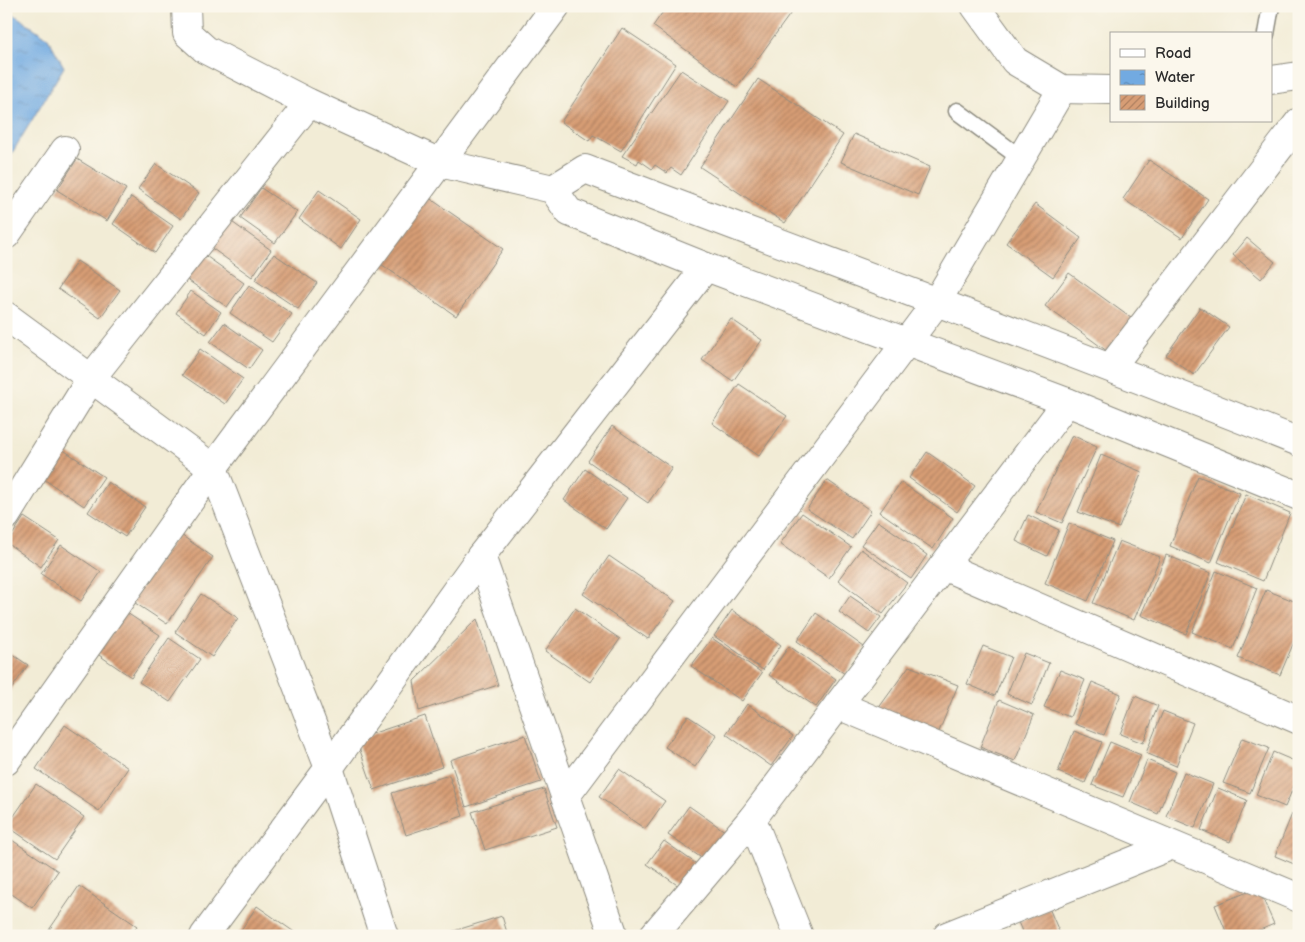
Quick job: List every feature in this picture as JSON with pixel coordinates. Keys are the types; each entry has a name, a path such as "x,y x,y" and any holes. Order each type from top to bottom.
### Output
{"street":[{"path":"186,6 187,33 206,50 309,103 440,163 553,190 568,212 706,267 1067,402 1299,496"},
{"path":"6,761 213,468 556,6"},
{"path":"975,6 1015,61 1062,90 1110,90"},
{"path":"1272,80 1299,76"},
{"path":"566,797 936,303 1062,90"},
{"path":"6,516 92,377 309,103"},
{"path":"1111,367 1299,122"},
{"path":"6,234 65,150"},
{"path":"553,190 585,169 936,303 1111,367 1299,442"},
{"path":"204,936 329,768 481,556 706,267"},
{"path":"6,316 92,377 213,468 329,768 384,936"},
{"path":"653,936 752,819 1067,402"},
{"path":"481,556 614,936"},
{"path":"943,566 1299,720"},
{"path":"838,705 1170,846 1299,898"},
{"path":"752,819 798,936"},
{"path":"947,936 1170,846"}],"lane":[{"path":"1266,32 1271,6"},
{"path":"957,111 1022,158"}],"water":[{"path":"6,9 48,38 64,67 6,163"}],"building":[{"path":"667,6 796,6 737,87 653,26"},
{"path":"622,28 676,64 621,151 593,135 589,141 561,122"},
{"path":"681,70 729,101 681,175 671,168 667,173 655,165 652,169 639,160 637,164 622,156"},
{"path":"758,79 843,135 785,223 700,167"},
{"path":"854,134 930,167 918,195 841,162"},
{"path":"77,159 126,189 107,221 57,190"},
{"path":"1149,160 1208,199 1182,238 1123,199"},
{"path":"156,164 199,193 181,219 138,189"},
{"path":"261,188 297,212 275,243 240,218"},
{"path":"319,190 361,219 341,249 299,219"},
{"path":"425,195 503,249 456,316 378,262"},
{"path":"131,197 173,226 155,253 113,224"},
{"path":"1035,204 1081,238 1053,277 1006,243"},
{"path":"229,220 271,250 252,277 210,247"},
{"path":"1247,238 1275,262 1261,279 1233,255"},
{"path":"203,254 244,283 227,307 186,279"},
{"path":"274,254 317,283 298,309 255,280"},
{"path":"77,261 120,290 100,318 58,289"},
{"path":"1069,273 1135,321 1111,354 1045,306"},
{"path":"249,285 292,314 272,342 230,313"},
{"path":"191,291 221,312 206,334 176,313"},
{"path":"1200,307 1229,327 1194,375 1166,355"},
{"path":"731,319 762,340 733,381 702,360"},
{"path":"224,323 262,350 249,369 210,342"},
{"path":"200,349 243,379 225,404 182,375"},
{"path":"739,384 787,416 759,456 712,423"},
{"path":"612,426 672,468 648,503 588,461"},
{"path":"1072,435 1097,447 1062,523 1036,512"},
{"path":"59,447 104,477 84,506 39,476"},
{"path":"927,452 975,486 957,512 909,478"},
{"path":"1101,455 1142,472 1119,528 1078,512"},
{"path":"585,469 627,498 606,529 564,500"},
{"path":"1198,476 1240,493 1211,563 1170,546"},
{"path":"827,480 871,511 852,539 807,509"},
{"path":"108,482 145,507 125,537 88,512"},
{"path":"901,482 953,518 933,549 880,512"},
{"path":"1246,494 1290,513 1263,581 1218,562"},
{"path":"802,513 851,547 829,578 780,544"},
{"path":"1028,515 1059,530 1047,556 1016,541"},
{"path":"24,517 59,540 41,567 7,543"},
{"path":"878,521 927,555 911,579 861,545"},
{"path":"1069,523 1113,541 1088,601 1045,583"},
{"path":"178,533 213,557 167,624 132,601"},
{"path":"1119,541 1160,557 1134,620 1093,603"},
{"path":"61,545 101,572 81,601 41,574"},
{"path":"861,549 907,583 883,614 838,580"},
{"path":"1166,555 1211,573 1186,634 1141,615"},
{"path":"609,556 675,601 648,639 583,594"},
{"path":"1216,571 1257,588 1233,649 1192,632"},
{"path":"1266,590 1299,603 1299,630 1280,675 1238,658"},
{"path":"201,594 238,618 212,657 175,632"},
{"path":"850,596 881,617 869,633 839,612"},
{"path":"575,608 620,639 590,682 545,651"},
{"path":"732,610 781,645 763,670 714,636"},
{"path":"124,611 160,635 131,677 96,653"},
{"path":"816,613 864,647 845,674 797,641"},
{"path":"477,619 498,685 419,711 414,681"},
{"path":"169,638 200,659 170,702 139,682"},
{"path":"712,638 762,673 742,701 691,666"},
{"path":"789,646 836,679 816,707 769,675"},
{"path":"983,646 1011,657 995,696 967,684"},
{"path":"6,650 28,665 8,694 6,693"},
{"path":"1024,653 1049,663 1032,705 1007,694"},
{"path":"909,666 958,685 938,734 878,709"},
{"path":"1060,670 1085,680 1070,717 1044,707"},
{"path":"1092,682 1121,694 1104,735 1075,724"},
{"path":"1135,696 1158,706 1143,743 1120,734"},
{"path":"999,700 1034,715 1015,761 980,747"},
{"path":"747,704 793,736 771,766 726,734"},
{"path":"1163,711 1193,723 1176,766 1146,753"},
{"path":"425,716 442,767 374,790 356,739"},
{"path":"688,716 717,735 695,767 665,747"},
{"path":"65,725 128,768 99,811 36,769"},
{"path":"1074,731 1102,742 1085,783 1058,772"},
{"path":"525,735 541,782 466,807 450,760"},
{"path":"1242,738 1269,748 1250,793 1223,783"},
{"path":"1110,742 1141,755 1123,797 1092,785"},
{"path":"1273,752 1299,763 1299,774 1285,807 1256,795"},
{"path":"1147,760 1175,772 1158,814 1130,802"},
{"path":"619,769 665,801 645,829 599,797"},
{"path":"1184,772 1213,784 1195,828 1166,816"},
{"path":"449,775 463,816 406,835 392,793"},
{"path":"36,784 84,817 55,859 7,826"},
{"path":"1218,788 1247,800 1230,842 1201,830"},
{"path":"544,789 557,827 485,850 472,812"},
{"path":"689,806 729,834 709,863 668,835"},
{"path":"1292,814 1299,817 1299,866 1275,856"},
{"path":"6,836 58,871 32,908 6,890"},
{"path":"664,841 702,868 686,891 647,864"},
{"path":"79,886 137,926 131,936 51,936 47,933"},
{"path":"1258,888 1274,924 1246,936 1228,936 1215,905"},
{"path":"257,906 300,936 237,936"},
{"path":"1049,908 1061,936 1024,936 1018,922"},
{"path":"502,916 508,936 441,936 441,935"}]}
